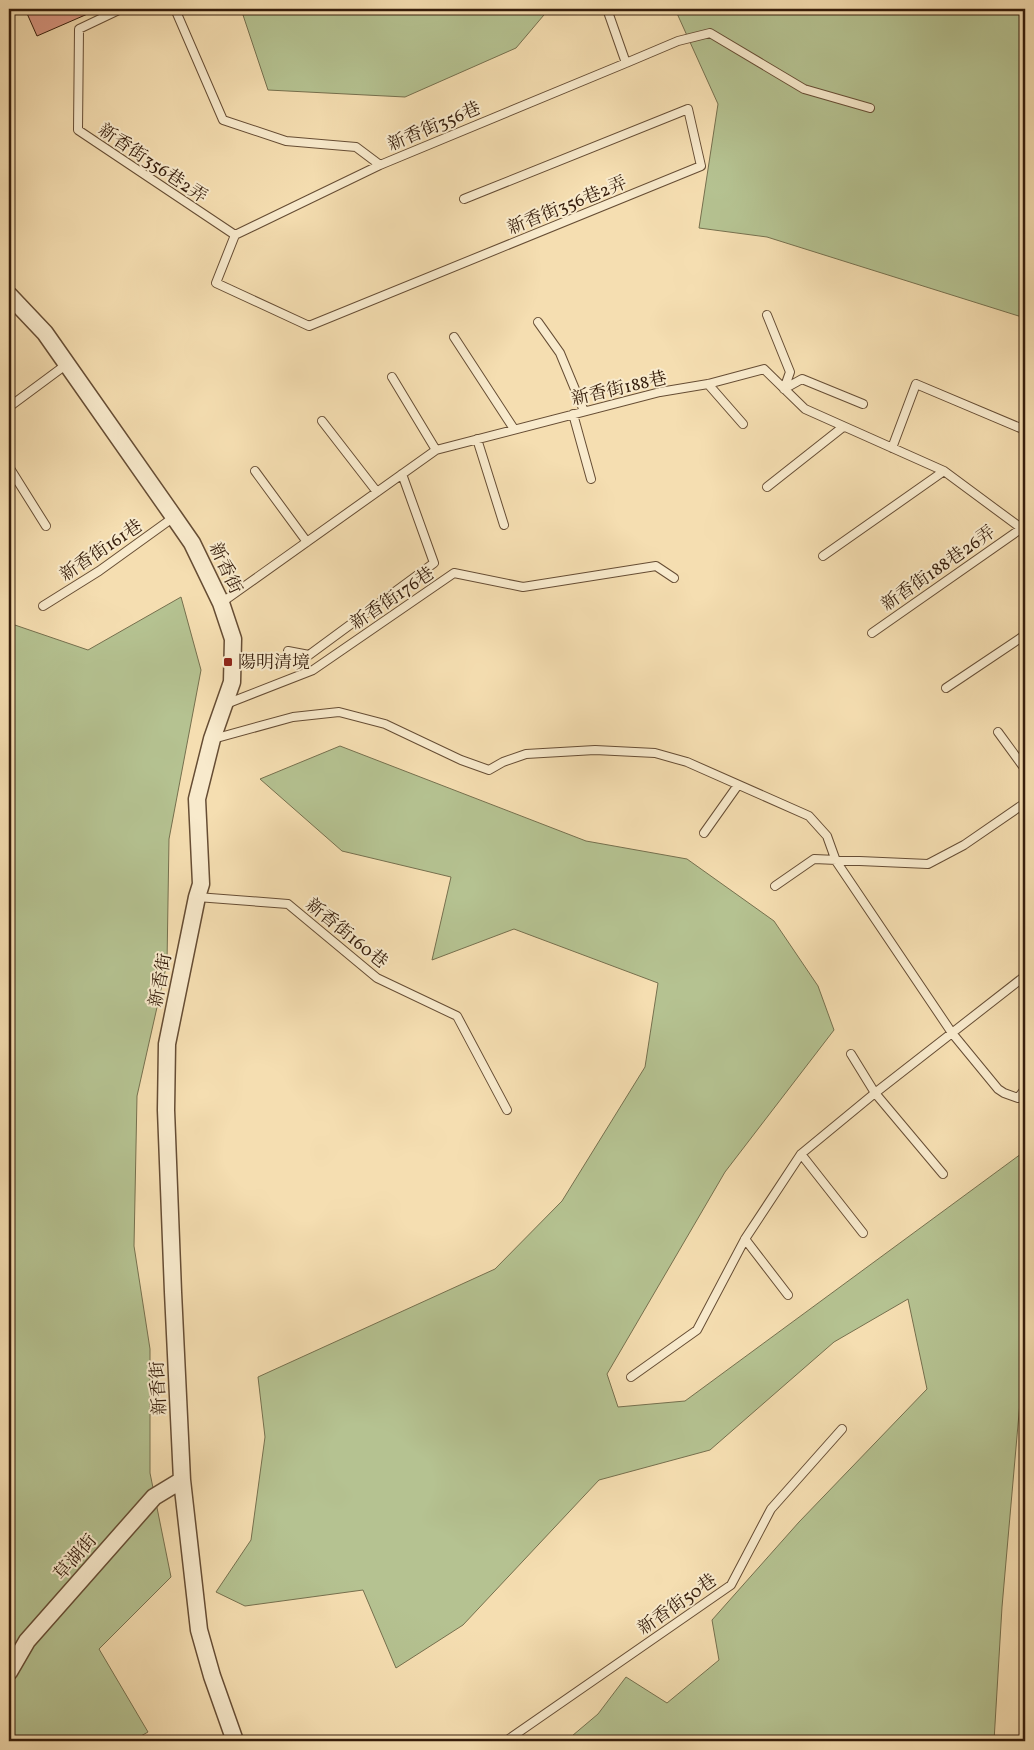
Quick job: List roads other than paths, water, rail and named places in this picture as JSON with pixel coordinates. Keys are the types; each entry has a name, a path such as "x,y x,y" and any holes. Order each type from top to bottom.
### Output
{"street":[{"name":"新香街","path":"9,295 45,333 192,543 221,603 233,639 232,682 212,739 197,799 201,884 167,1044 166,1110 182,1480 199,1630 212,1676 235,1741"},
{"name":"草湖街","path":"9,1672 27,1642 154,1497 182,1480"}],"lane":[{"name":"新香街356巷2弄","path":"121,9 79,29 78,130 235,235 216,283 309,326 701,166 688,109 464,199"},
{"name":"新香街356巷","path":"175,9 223,120 286,141 356,146 380,165 678,41 710,33 804,89 870,108"},
{"path":"607,9 626,63"},
{"path":"235,235 380,165"},
{"path":"767,315 790,372 784,389"},
{"path":"538,322 560,353 584,411"},
{"path":"454,337 514,429"},
{"path":"9,407 67,364"},
{"name":"新香街188巷","path":"221,603 436,450 660,392 708,384 764,369 804,409 944,471 1023,529"},
{"path":"392,377 436,450"},
{"path":"784,389 802,379 863,404"},
{"path":"708,384 742,424"},
{"path":"892,448 916,384 1025,430"},
{"path":"573,414 591,479"},
{"path":"322,421 377,492"},
{"path":"767,487 843,427"},
{"path":"477,439 504,525"},
{"path":"9,467 46,526"},
{"path":"255,471 307,542"},
{"path":"823,556 944,471"},
{"path":"288,651 309,655 434,563 402,474"},
{"name":"新香街161巷","path":"43,606 99,572 174,517"},
{"name":"新香街188巷26弄","path":"872,633 1023,529"},
{"name":"新香街176巷","path":"224,704 313,670 454,574 523,587 656,566 674,578"},
{"path":"946,688 1025,635"},
{"path":"212,739 293,717 339,712 385,724 462,760 489,770 503,762 526,754 595,750 655,753 687,762 809,816 827,836 836,861 952,1033 998,1089 1018,1098 1025,1089"},
{"path":"998,732 1025,769"},
{"path":"704,833 738,785"},
{"path":"775,886 814,859 928,864 964,845 1025,802"},
{"name":"新香街160巷","path":"197,897 288,904 377,978 457,1016 507,1110"},
{"path":"631,1377 697,1330 745,1239 801,1154 875,1093 1025,976"},
{"path":"850,1054 875,1093 944,1174"},
{"path":"801,1154 863,1233"},
{"path":"745,1239 788,1296"},
{"name":"新香街50巷","path":"506,1741 731,1585 771,1509 842,1429"}],"place":[{"name":"陽明清境","path":"228,662"}]}
